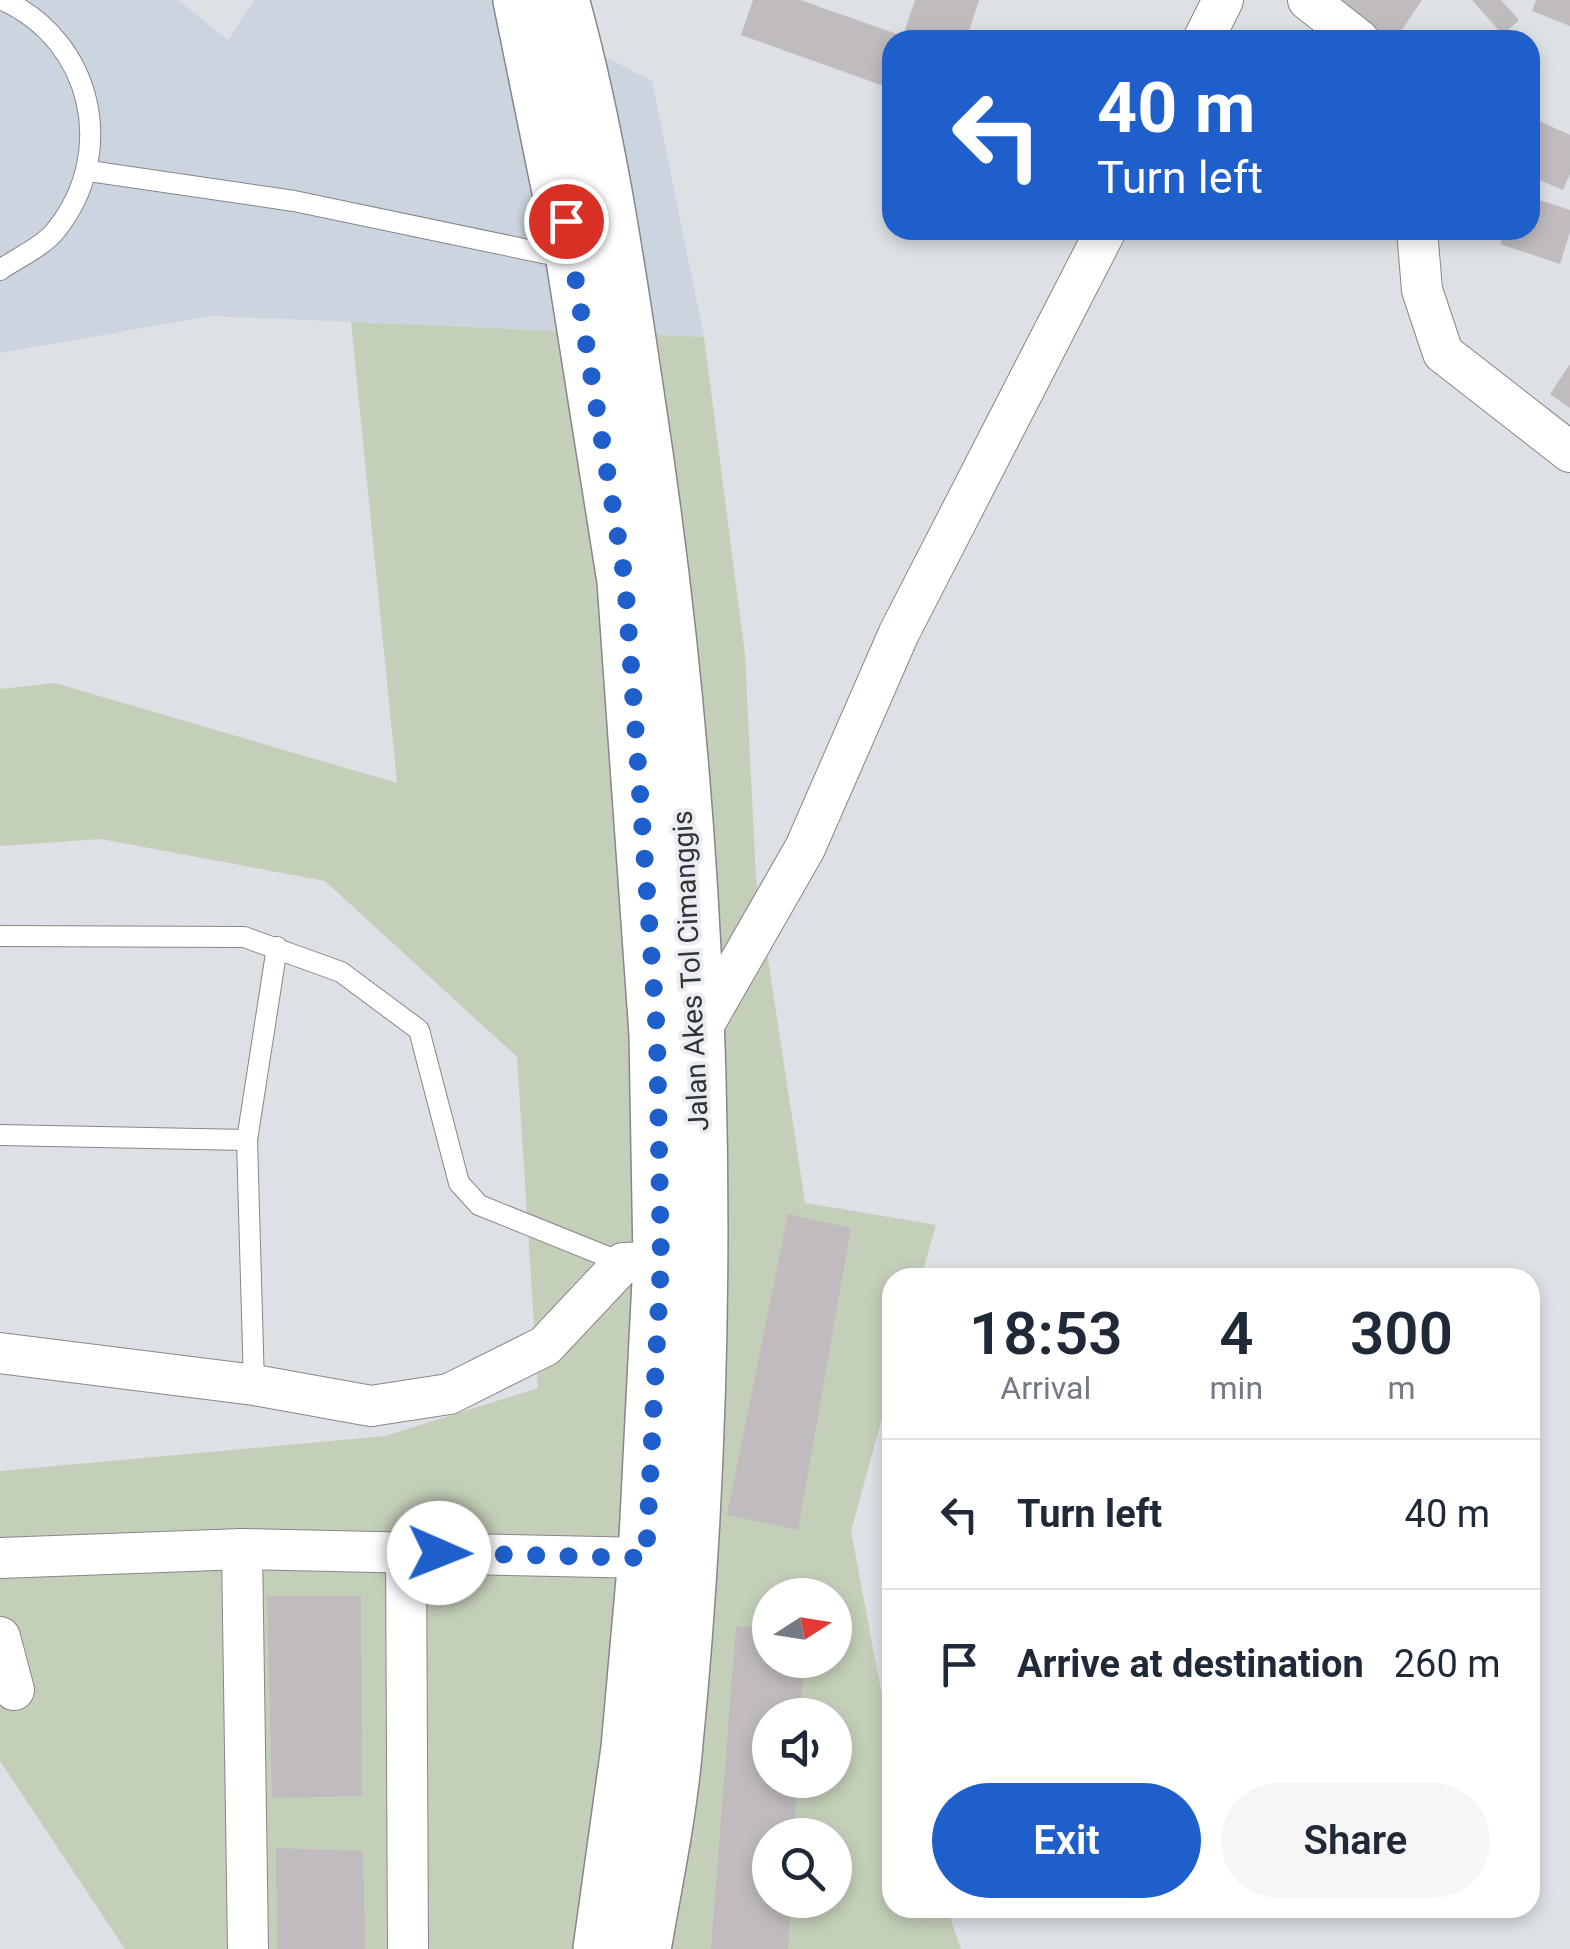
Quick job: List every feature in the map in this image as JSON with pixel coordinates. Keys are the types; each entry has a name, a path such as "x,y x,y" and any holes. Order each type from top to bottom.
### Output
{"main road":[{"path":"520,0 574,260 625,580 678,1035 661,1262 646,1558 630,1748 601,1949"},
{"name":"Jalan Akes Tol Cimanggis","path":"561,0 625,320 666,587 678,1035"},
{"path":"644,1949 674,1758 692,1512 661,1262"}],"street":[{"path":"1208,30 1224,0"},
{"path":"1308,0 1346,30"},
{"path":"678,1035 806,848 899,633 1101,240"},
{"path":"1419,240 1422,290 1443,353 1570,452"},
{"path":"0,1353 254,1386 371,1406 449,1394 544,1346 661,1262"},
{"path":"0,1558 242,1549 646,1558"},
{"path":"242,1549 248,1949"},
{"path":"406,1552 408,1949"},
{"path":"0,1636 14,1690"}],"lane":[{"path":"0,270 56,232 88,171 92,112 72,56 33,13 3,0"},
{"path":"88,171 294,202 574,260"},
{"path":"0,936 244,937 342,972 419,1030 459,1182 479,1205 661,1262"},
{"path":"254,1386 247,1140 277,947"},
{"path":"0,1135 247,1140"}],"shaded area":[{"path":"0,0 178,0 228,40 254,0 495,0 652,81 704,337 211,316 0,353"}],"green space":[{"path":"351,322 704,337 745,655 756,879 805,1203 936,1225 924,1268 882,1268 882,1418 851,1531 882,1696 882,1918 950,1918 961,1949 125,1949 0,1761 0,1471 385,1436 538,1388 517,1057 325,881 101,839 0,846 0,689 55,683 397,783"}],"building":[{"path":"753,0 800,0 885,30 882,30 882,85 741,35"},
{"path":"915,0 979,0 969,30 905,30"},
{"path":"1344,0 1422,0 1402,30 1364,30 1336,11"},
{"path":"1472,0 1501,0 1519,20 1508,30 1499,30"},
{"path":"1536,0 1570,0 1570,26 1532,11"},
{"path":"1540,122 1570,135 1570,174 1563,190 1540,180"},
{"path":"1540,200 1570,210 1570,232 1560,264 1500,244 1501,240 1540,240"},
{"path":"1570,364 1570,408 1550,394"},
{"path":"788,1214 851,1228 798,1530 727,1515"},
{"path":"267,1596 361,1596 362,1796 272,1798"},
{"path":"736,1626 752,1627 752,1678 803,1678 802,1698 752,1698 752,1798 796,1798 795,1818 752,1818 752,1918 790,1918 788,1949 711,1949"},
{"path":"276,1848 363,1851 365,1949 277,1949"}],"route":[{"path":"439,1553 646,1558 661,1262 657,1034 625,580 566,221"}]}
